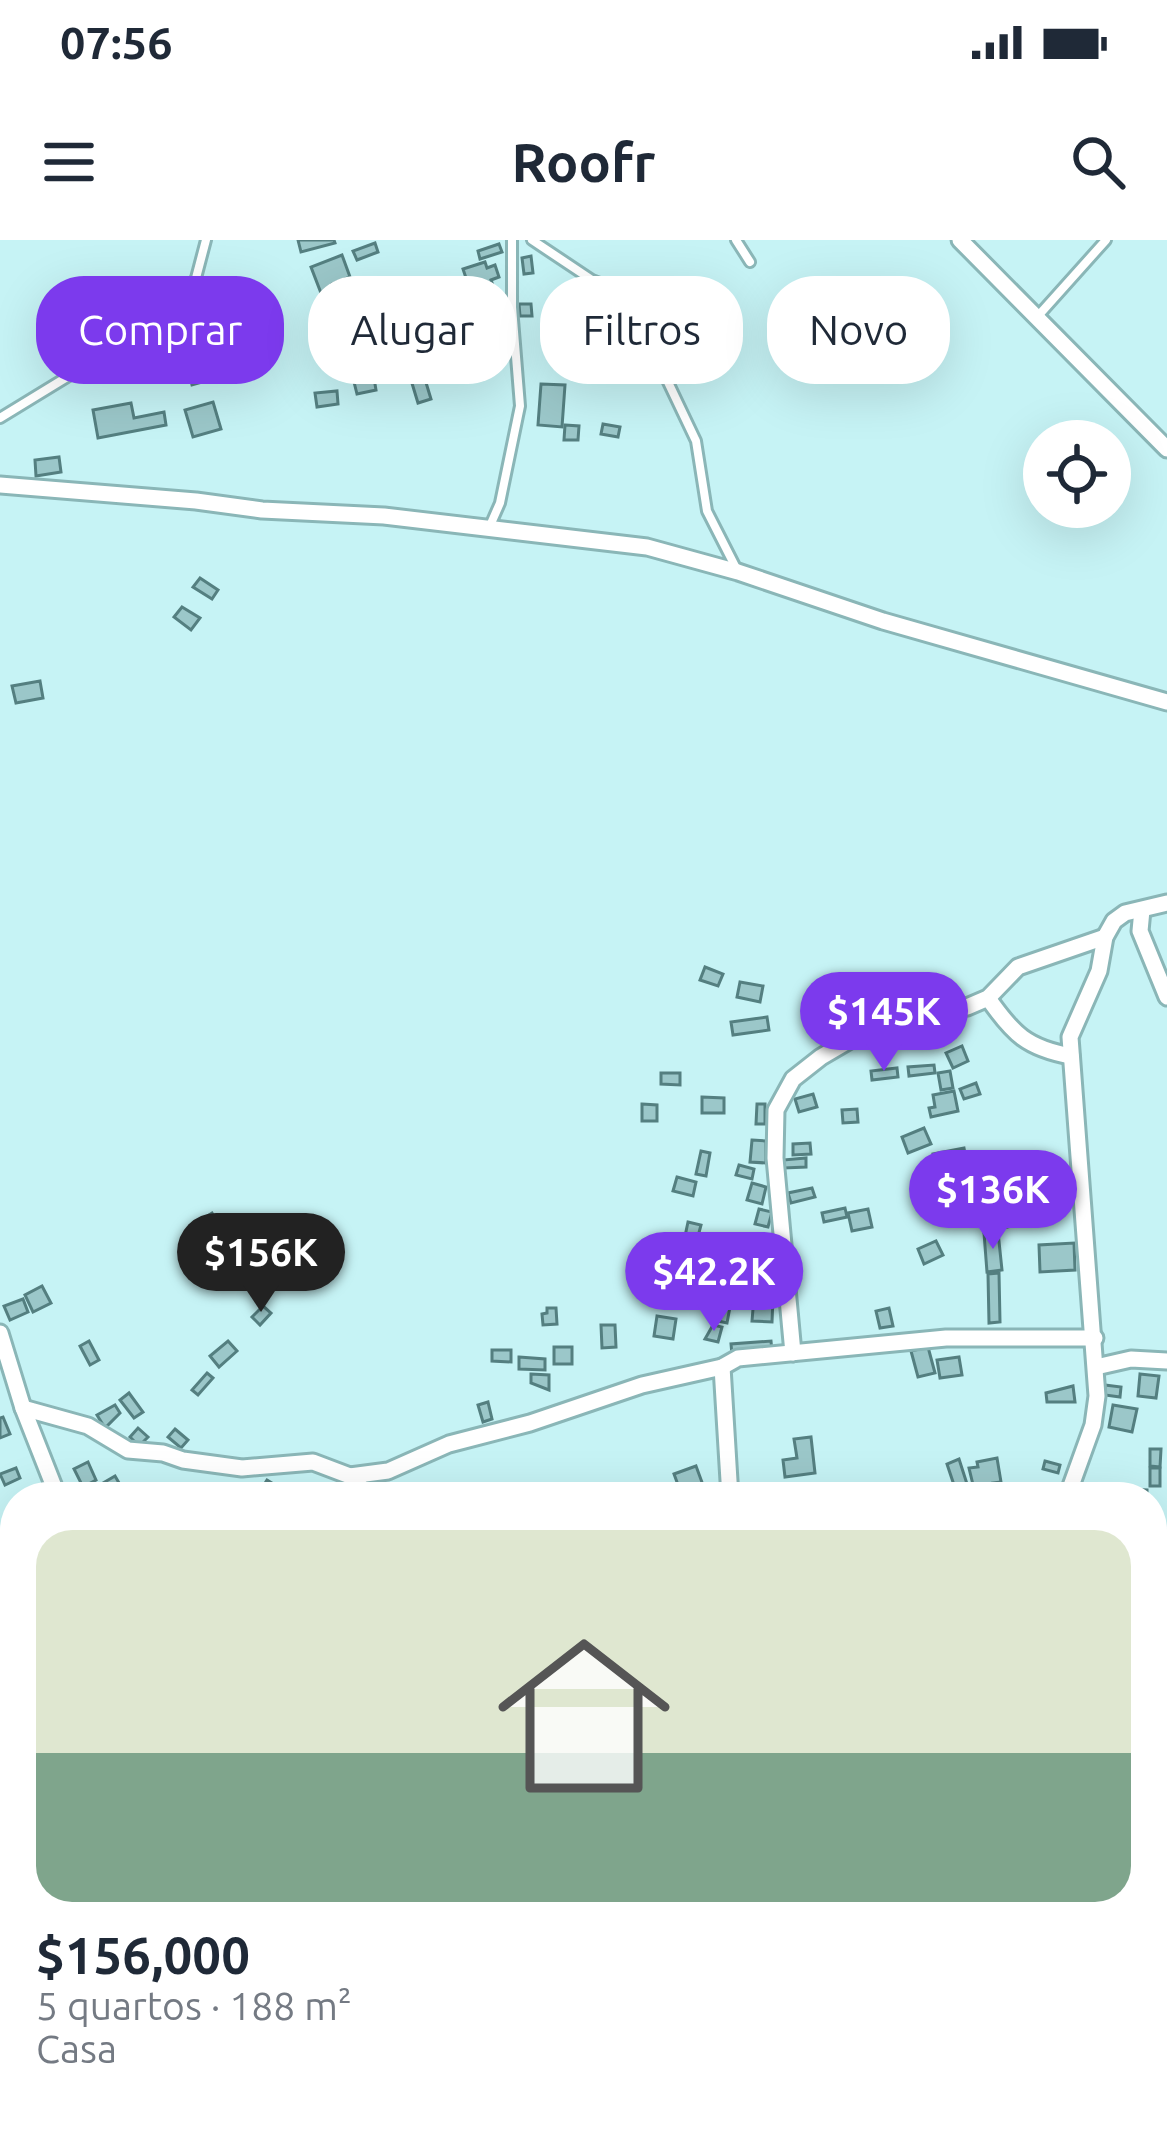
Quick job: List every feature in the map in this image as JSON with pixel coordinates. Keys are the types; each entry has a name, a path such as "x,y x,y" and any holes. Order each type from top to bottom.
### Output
{"street":[{"path":"960,240 1167,448"},
{"path":"0,485 196,500 262,510 384,516 647,547 1167,702"},
{"path":"1072,1482 1093,1425 1096,1367 1071,1056 1073,1023 1099,971 1105,937 1114,922 1125,914 1167,904"},
{"path":"1142,910 1140,932 1167,997"},
{"path":"793,1353 775,1158 776,1110 793,1079 862,1034 931,1012 967,1007 988,998 1018,967 1105,937"},
{"path":"988,998 1021,1040 1071,1056"},
{"path":"0,1333 52,1482"},
{"path":"350,1476 388,1471 449,1444 530,1424 641,1385 738,1358 986,1336 1095,1338"},
{"path":"1096,1367 1131,1358 1167,1361"},
{"path":"722,1366 729,1482"},
{"path":"23,1408 88,1426 128,1450 242,1468 313,1462 356,1482"}],"lane":[{"path":"0,418 175,310 196,278 206,240"},
{"path":"488,531 500,502 520,406 512,240"},
{"path":"532,240 629,300 696,442 706,511 738,572"},
{"path":"736,240 750,262"},
{"path":"1037,317 1106,240"}],"building":[{"path":"298,240 334,240 335,243 301,252"},
{"path":"375,243 378,252 357,260 353,251"},
{"path":"499,244 502,252 480,259 478,251"},
{"path":"342,255 350,276 314,276 311,267"},
{"path":"531,256 533,273 524,274 522,258"},
{"path":"485,262 487,268 495,265 499,276 465,276 463,269"},
{"path":"519,304 531,304 532,316 520,316"},
{"path":"354,384 375,384 376,390 357,394"},
{"path":"412,384 426,384 431,399 418,403"},
{"path":"541,384 565,385 562,427 538,425"},
{"path":"337,391 338,404 317,407 315,393"},
{"path":"213,402 221,429 193,437 185,410"},
{"path":"131,403 134,418 164,412 166,425 98,438 93,410"},
{"path":"603,424 620,427 618,437 601,434"},
{"path":"565,425 579,426 578,440 564,440"},
{"path":"59,457 61,472 36,476 35,460"},
{"path":"200,578 218,590 212,599 193,587"},
{"path":"182,607 200,618 191,630 174,617"},
{"path":"40,681 43,698 16,703 12,686"},
{"path":"705,967 723,974 718,986 700,980"},
{"path":"740,982 763,986 760,1002 737,997"},
{"path":"767,1017 769,1030 733,1035 731,1022"},
{"path":"962,1046 968,1061 953,1068 946,1053"},
{"path":"934,1065 935,1073 909,1076 908,1067"},
{"path":"897,1068 898,1077 872,1080 871,1071"},
{"path":"950,1071 953,1088 941,1090 938,1073"},
{"path":"661,1073 680,1073 680,1085 661,1084"},
{"path":"976,1083 980,1094 964,1099 960,1089"},
{"path":"954,1091 958,1111 931,1117 933,1095"},
{"path":"813,1094 817,1107 799,1112 795,1099"},
{"path":"702,1097 724,1098 724,1113 702,1113"},
{"path":"642,1104 657,1105 657,1121 642,1121"},
{"path":"757,1104 765,1104 765,1124 756,1124"},
{"path":"857,1109 858,1122 843,1123 842,1110"},
{"path":"924,1128 931,1144 908,1153 902,1137"},
{"path":"752,1140 766,1141 766,1163 750,1162"},
{"path":"810,1143 811,1154 793,1155 793,1144"},
{"path":"964,1148 968,1170 949,1173 946,1159 934,1161 933,1154"},
{"path":"701,1151 710,1153 706,1176 696,1174"},
{"path":"806,1158 806,1167 784,1168 783,1160"},
{"path":"739,1165 754,1169 752,1179 736,1175"},
{"path":"677,1177 696,1182 693,1196 673,1191"},
{"path":"752,1183 766,1187 762,1204 747,1200"},
{"path":"812,1188 815,1197 791,1203 788,1193"},
{"path":"997,1196 1000,1211 1018,1207 1021,1224 984,1232 977,1200"},
{"path":"845,1208 847,1217 824,1222 822,1213"},
{"path":"759,1209 772,1212 768,1227 755,1224"},
{"path":"868,1209 872,1227 852,1231 848,1213"},
{"path":"212,1213 217,1221 205,1229 200,1221"},
{"path":"688,1222 701,1225 696,1244 684,1241"},
{"path":"998,1232 1002,1270 987,1272 984,1233"},
{"path":"256,1241 267,1252 261,1258 250,1247"},
{"path":"936,1241 943,1255 924,1264 918,1249"},
{"path":"683,1242 697,1245 694,1259 680,1256"},
{"path":"1074,1243 1075,1270 1040,1272 1039,1245"},
{"path":"760,1244 772,1246 768,1268 756,1265"},
{"path":"717,1254 733,1256 732,1266 716,1265"},
{"path":"737,1254 754,1257 752,1271 735,1269"},
{"path":"671,1272 685,1275 682,1294 667,1291"},
{"path":"999,1273 1000,1322 989,1323 988,1274"},
{"path":"42,1286 51,1303 33,1312 25,1295"},
{"path":"754,1297 773,1298 772,1322 752,1321"},
{"path":"23,1299 28,1312 10,1320 4,1306"},
{"path":"721,1305 730,1307 727,1323 718,1321"},
{"path":"263,1306 271,1313 260,1325 252,1317"},
{"path":"547,1308 556,1308 557,1324 543,1325"},
{"path":"889,1308 893,1326 880,1328 876,1311"},
{"path":"657,1316 676,1319 673,1339 654,1336"},
{"path":"601,1325 615,1325 616,1347 602,1348"},
{"path":"713,1325 722,1327 718,1342 705,1339"},
{"path":"89,1341 99,1360 90,1365 80,1346"},
{"path":"228,1341 237,1351 219,1367 210,1356"},
{"path":"771,1341 772,1352 732,1355 731,1344"},
{"path":"554,1347 572,1347 572,1364 554,1364"},
{"path":"928,1347 935,1373 918,1377 911,1351"},
{"path":"492,1350 511,1350 511,1362 492,1361"},
{"path":"519,1357 545,1359 545,1370 519,1369"},
{"path":"959,1357 962,1375 940,1378 937,1360"},
{"path":"207,1373 213,1378 198,1395 192,1390"},
{"path":"531,1374 549,1375 549,1390 531,1383"},
{"path":"1140,1374 1159,1376 1156,1398 1138,1396"},
{"path":"1105,1385 1121,1387 1120,1397 1105,1395"},
{"path":"1073,1386 1075,1402 1047,1402 1046,1393"},
{"path":"129,1393 143,1412 134,1418 120,1400"},
{"path":"488,1402 492,1419 483,1422 478,1405"},
{"path":"115,1405 120,1413 105,1428 97,1415"},
{"path":"1113,1405 1137,1409 1132,1432 1109,1427"},
{"path":"0,1418 10,1434 0,1438"},
{"path":"138,1428 148,1437 139,1446 130,1437"},
{"path":"175,1429 188,1440 181,1448 168,1437"},
{"path":"811,1437 815,1473 785,1477 783,1460 797,1458 794,1439"},
{"path":"1150,1449 1161,1449 1160,1467 1150,1466"},
{"path":"997,1458 1001,1482 972,1482 969,1468 978,1467 977,1462"},
{"path":"959,1459 966,1482 953,1482 947,1464"},
{"path":"1045,1461 1060,1465 1058,1473 1043,1469"},
{"path":"88,1462 96,1480 80,1482 74,1469"},
{"path":"696,1466 702,1482 677,1482 674,1474"},
{"path":"16,1468 20,1478 4,1482 0,1474"},
{"path":"1150,1468 1160,1468 1160,1482 1150,1482"}]}
